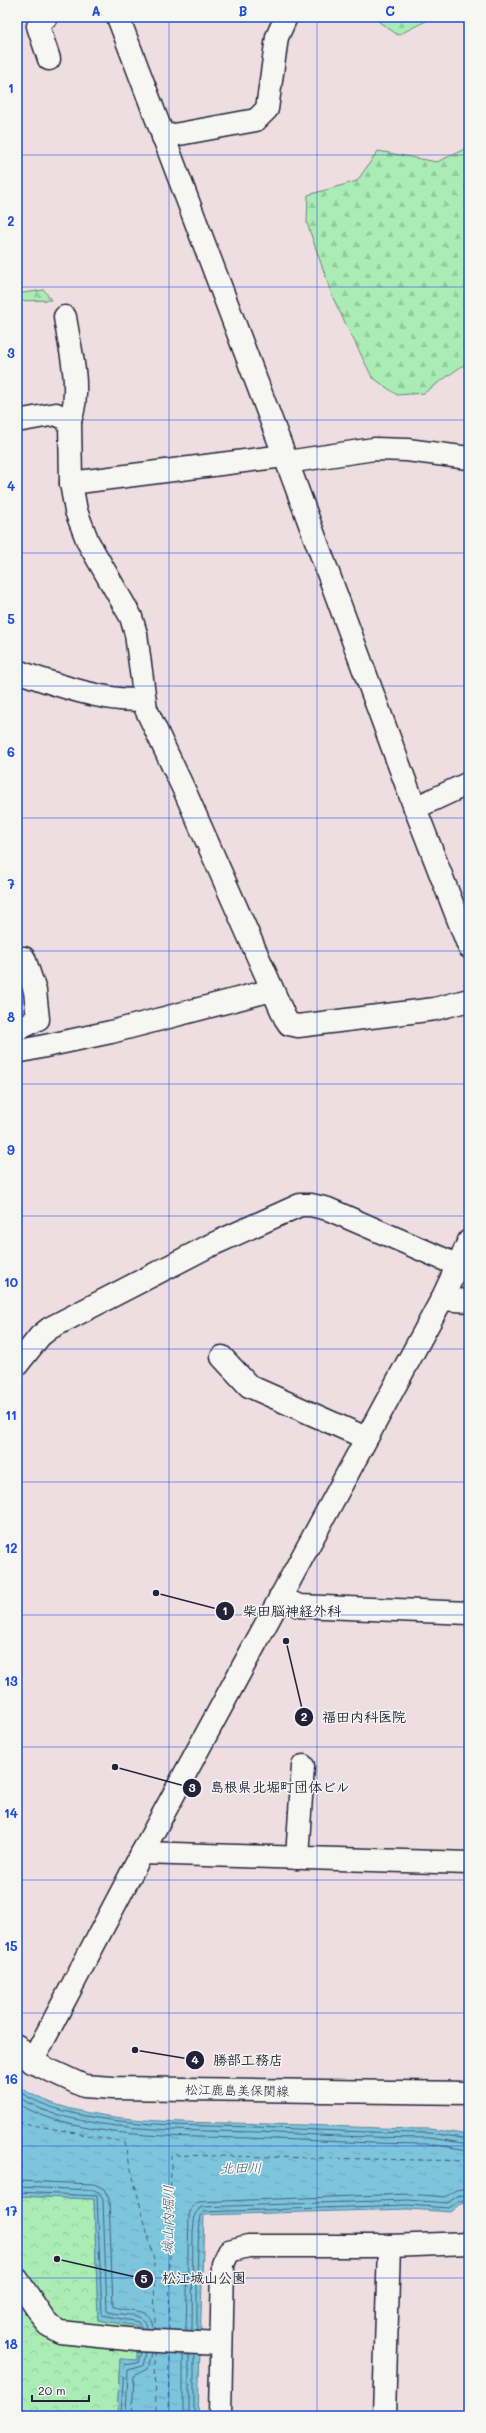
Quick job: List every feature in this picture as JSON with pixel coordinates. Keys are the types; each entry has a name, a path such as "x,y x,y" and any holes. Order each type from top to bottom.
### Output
{"street":[{"path":"46,17 43,18 38,26 49,59"},
{"path":"118,17 415,808 469,946"},
{"path":"163,137 256,120 267,109 277,37 286,17"},
{"path":"65,317 75,387 75,409 70,421 71,483 76,511 84,534 131,618 136,634 146,709 186,794 285,1018 289,1024 298,1026 435,1009 469,1000"},
{"path":"17,421 56,414 70,421"},
{"path":"71,483 374,449 407,450 469,458"},
{"path":"17,671 82,690 122,699 144,699"},
{"path":"415,808 469,783"},
{"path":"17,959 24,958 35,991 38,1019 17,1030"},
{"path":"17,1052 111,1032 272,990"},
{"path":"17,1040 100,1024 111,1032"},
{"path":"17,1365 40,1336 50,1328 209,1246 300,1205 311,1205 328,1209 457,1265"},
{"path":"32,2062 142,1853 442,1299 469,1241"},
{"path":"442,1299 469,1301"},
{"path":"222,1357 249,1386 366,1438"},
{"path":"280,1597 299,1606 469,1613"},
{"path":"297,1858 303,1766"},
{"path":"142,1853 469,1863"},
{"name":"松江鹿島美保関線","path":"17,2046 32,2062 84,2086 113,2088 469,2093"},
{"path":"220,2416 211,2344 223,2264 229,2251 248,2246 389,2246 469,2243"},
{"path":"384,2416 389,2246"},
{"path":"17,2279 48,2325 60,2332 137,2340 211,2344"}],"green space":[{"path":"382,17 434,17 398,35 379,22"},
{"path":"469,147 469,364 462,366 424,393 397,395 372,377 333,298 307,223 308,195 357,181 378,151 437,162"},
{"path":"44,290 51,300 17,301 17,294"},
{"path":"17,2196 94,2199 98,2320 138,2326 137,2360 120,2359 117,2416 17,2416"}],"water":[{"path":"17,2085 41,2099 71,2109 138,2120 430,2129 469,2135 469,2203 461,2204 451,2212 408,2209 204,2215 198,2416 117,2416 120,2359 137,2360 138,2326 98,2320 94,2199 17,2196"}],"ferry route":[{"path":"17,2122 124,2142 154,2259 155,2329"},
{"path":"169,2331 171,2155 469,2161"},
{"path":"155,2351 156,2416"},
{"path":"168,2416 169,2352"}],"place":[{"name":"柴田脳神経外科","path":"156,1593"},
{"name":"福田内科医院","path":"286,1641"},
{"name":"島根県北堀町団体ビル","path":"115,1767"},
{"name":"勝部工務店","path":"135,2050"},
{"name":"松江城山公園","path":"57,2259"}],"water label":[{"name":"北田川","path":"241,2168"},
{"name":"城山内堀川","path":"168,2220"}]}
